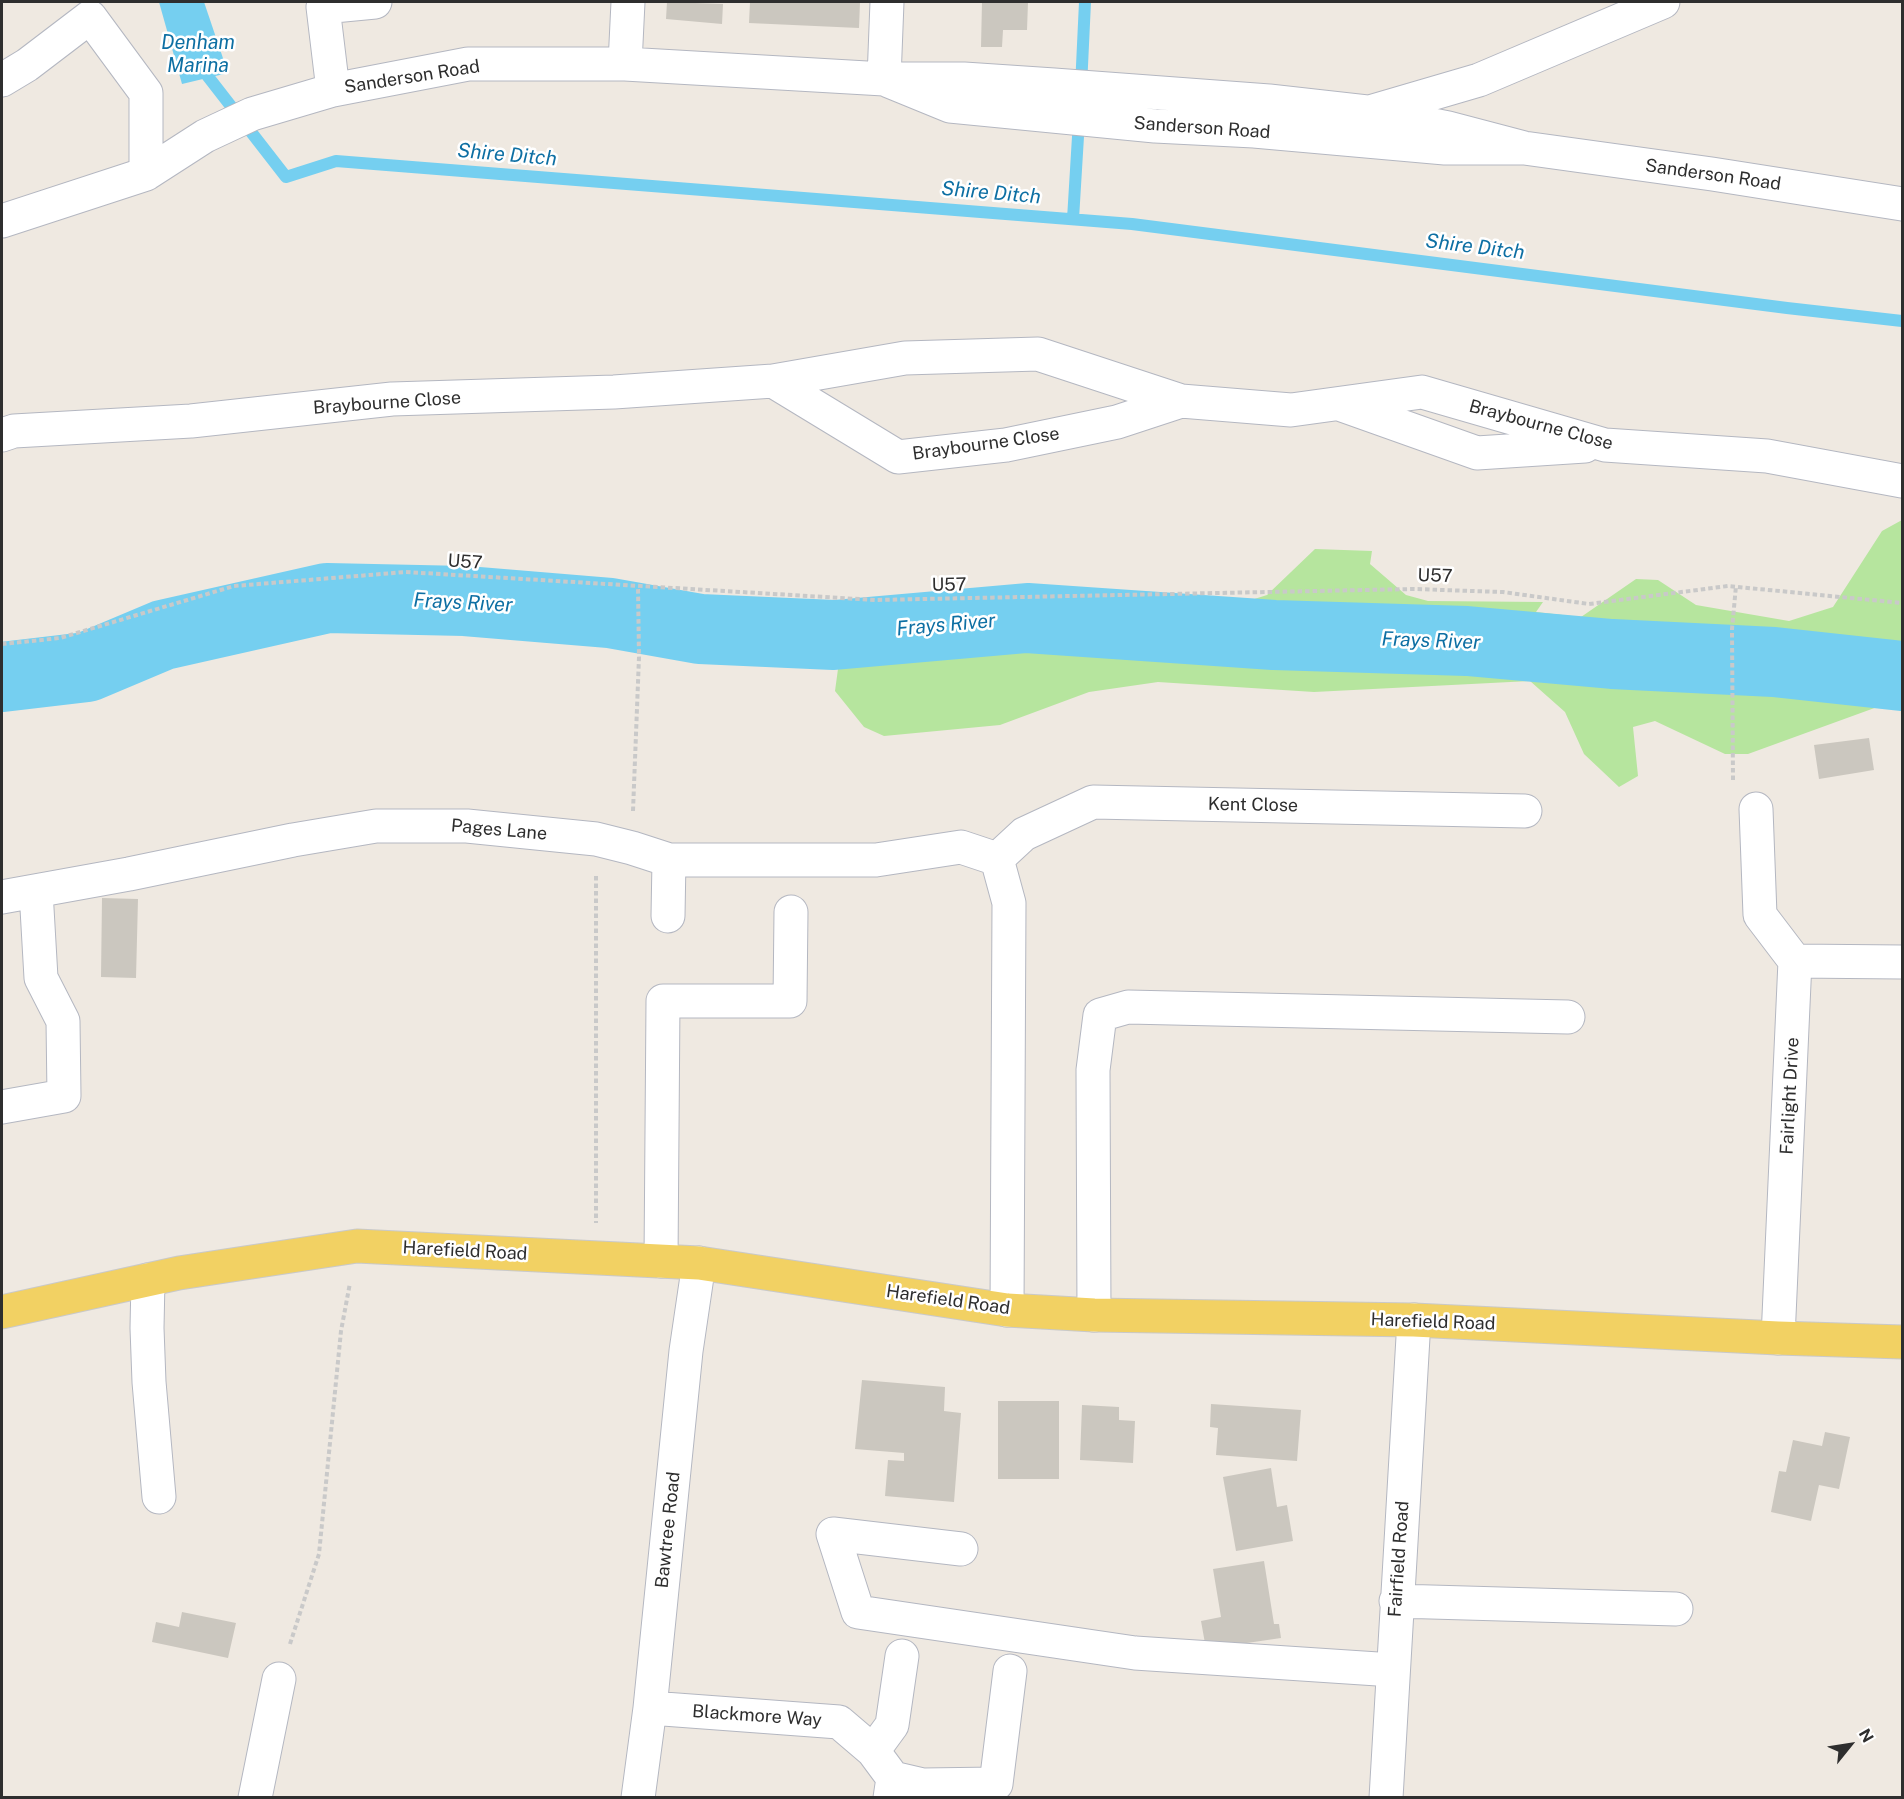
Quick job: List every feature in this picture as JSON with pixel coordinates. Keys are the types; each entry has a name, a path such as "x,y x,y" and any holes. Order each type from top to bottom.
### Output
{"main road":[{"name":"Harefield Road","path":"2,1312 179,1273 357,1246 699,1263 1007,1310 1094,1315 1414,1320 1902,1342"}],"street":[{"path":"333,90 322,4 375,2"},
{"path":"626,64 628,2"},
{"path":"885,79 887,2"},
{"path":"1367,112 1479,80 1663,2"},
{"path":"2,80 27,65 90,17 146,93 146,174"},
{"name":"Sanderson Road","path":"2,221 146,174 205,136 252,114 333,90 468,64 626,64 885,79 950,106 1053,100 1107,89 1269,101 1367,112 1472,134 1524,148 1712,174 1902,204"},
{"path":"1456,86 1472,134"},
{"name":"Sanderson Road","path":"1053,100 1105,121 1445,148 1524,148"},
{"name":"Braybourne Close","path":"2,435 14,431 191,421 392,399 614,392 773,381 905,357 1038,354 1181,401 1291,410 1422,392 1605,445 1767,456 1902,481"},
{"name":"Braybourne Close","path":"773,381 898,457 1006,445 1117,422 1181,401"},
{"path":"1338,404 1476,453 1605,445"},
{"name":"Kent Close","path":"997,859 1024,834 1093,802 1525,810"},
{"path":"1756,809 1760,915 1795,962 1902,962"},
{"name":"Pages Lane","path":"2,897 376,826 467,826 596,839 669,860 876,860 961,847 997,859"},
{"path":"997,859 1009,903 1007,1310"},
{"path":"668,916 669,860"},
{"path":"2,1107 64,1096 63,1021 41,978 36,891"},
{"path":"661,1261 663,1001 790,1001 791,912"},
{"name":"Fairlight Drive","path":"1778,1338 1795,962"},
{"path":"1094,1315 1093,1070 1100,1015 1128,1007 1568,1017"},
{"name":"Bawtree Road","path":"638,1797 650,1708 686,1351 699,1263"},
{"path":"148,1280 149,1382 159,1497"},
{"name":"Fairfield Road","path":"1386,1797 1414,1320"},
{"path":"961,1549 833,1534 858,1612 1135,1653 1392,1670"},
{"path":"1396,1601 1676,1609"},
{"path":"873,1750 891,1725 902,1656"},
{"path":"892,1788 923,1785 996,1784 1010,1671"},
{"path":"255,1797 279,1679"},
{"name":"Blackmore Way","path":"650,1708 839,1722 873,1750 892,1788"}],"path":[{"name":"U57","path":"2,644 60,638 234,586 406,572 875,600 1414,589 1503,592 1589,604 1736,586 1901,602"},
{"path":"1736,586 1732,629 1733,791 1756,809"},
{"path":"632,848 639,657 639,587"},
{"path":"594,1257 596,1216 596,839"},
{"path":"279,1679 319,1554 341,1331 357,1246"}],"green space":[{"path":"1902,520 1902,698 1748,754 1725,754 1655,721 1633,727 1638,776 1619,787 1584,754 1565,712 1530,681 1314,692 1158,682 1089,692 1000,725 884,736 864,727 835,691 838,669 882,621 926,614 1017,630 1223,609 1267,595 1315,549 1372,551 1370,564 1406,595 1428,601 1543,602 1536,612 1581,617 1636,579 1658,580 1696,605 1789,621 1833,607 1882,531"}],"water":[{"name":"Denham Marina","path":"159,2 204,2 228,73 182,84"}],"building":[{"path":"667,2 723,4 722,24 666,19"},
{"path":"750,2 860,2 859,28 749,23"},
{"path":"982,2 1028,2 1027,30 1003,30 1002,47 981,47"},
{"path":"1869,738 1874,770 1819,779 1814,745"},
{"path":"102,898 138,899 136,978 101,977"},
{"path":"862,1380 945,1387 944,1411 961,1413 954,1502 885,1496 888,1460 904,1461 904,1453 855,1449"},
{"path":"998,1401 1059,1401 1059,1479 998,1479"},
{"path":"1211,1404 1301,1410 1297,1461 1216,1455 1218,1428 1210,1427"},
{"path":"1082,1405 1119,1407 1119,1420 1135,1421 1133,1463 1080,1460"},
{"path":"1825,1432 1850,1437 1839,1489 1819,1485 1811,1521 1771,1512 1779,1471 1786,1472 1793,1440 1822,1446"},
{"path":"1271,1468 1277,1507 1287,1505 1293,1541 1236,1551 1223,1477"},
{"path":"1264,1561 1274,1624 1279,1624 1281,1638 1206,1649 1201,1621 1221,1617 1213,1569"},
{"path":"182,1612 236,1623 228,1658 152,1642 156,1622 179,1627"}],"waterway":[{"path":"1081,87 1085,2"},
{"name":"Shire Ditch","path":"199,65 286,177 336,161 1132,224 1902,321"},
{"path":"1073,219 1079,120"},
{"name":"Frays River","path":"2,677 87,667 163,635 327,598 465,601 610,613 700,629 834,635 1027,618 1274,635 1467,641 1612,654 1774,662 1902,676"}]}
